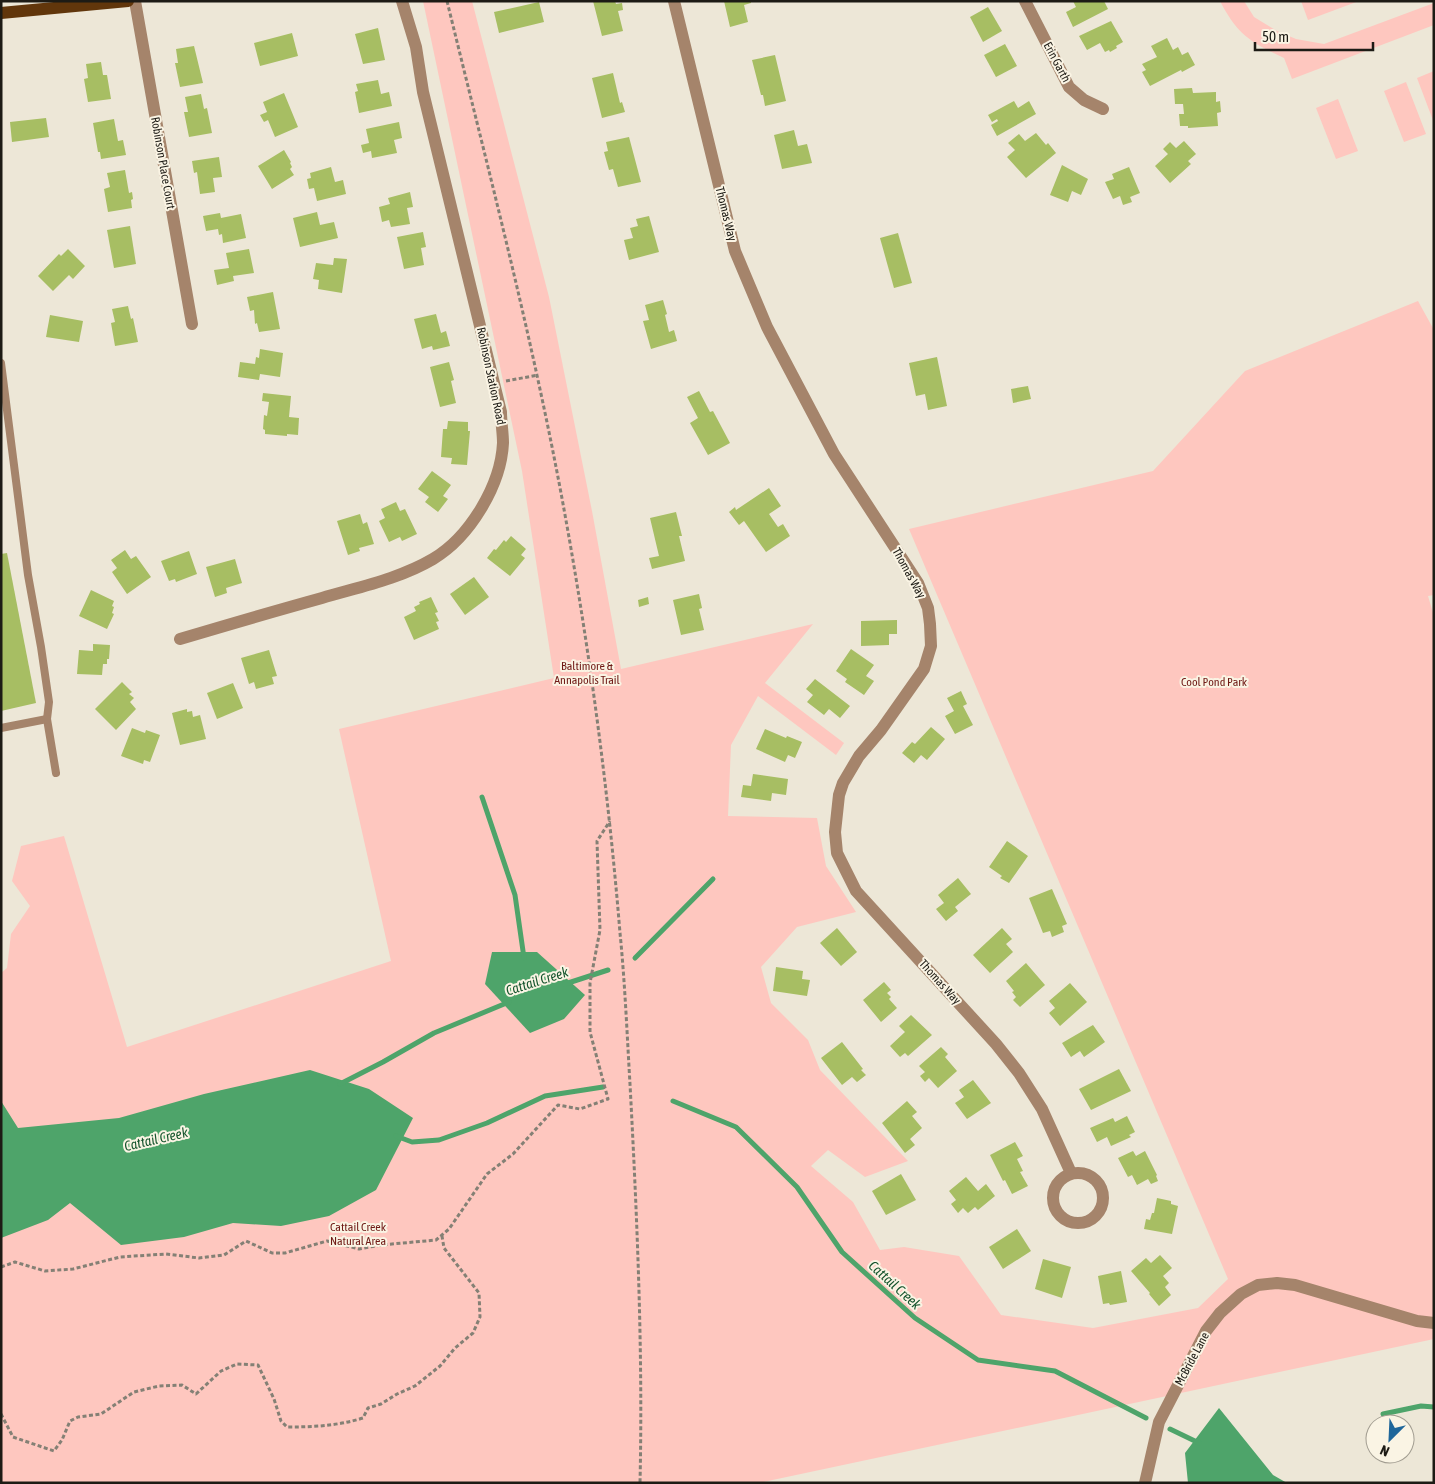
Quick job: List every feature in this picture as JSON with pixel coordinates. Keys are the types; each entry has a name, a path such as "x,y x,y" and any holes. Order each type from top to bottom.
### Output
{"main road":[{"path":"1,13 128,1"}],"street":[{"name":"Robinson Place Court","path":"135,1 192,324"},
{"name":"Robinson Station Road","path":"180,639 389,578 433,559 450,547 471,525 485,501 498,471 503,443 501,412 423,92 416,48 402,1"},
{"name":"Thomas Way","path":"674,1 735,251 749,286 768,327 834,454 918,583 928,608 931,646 924,669 881,730 859,756 843,783 839,796 835,832 837,853 856,891 996,1044 1019,1073 1042,1109 1071,1173"},
{"name":"Erin Garth","path":"1024,1 1069,87 1084,100 1103,109"},
{"path":"1071,1173 1086,1174 1092,1177 1099,1184 1102,1192 1103,1202 1097,1215 1081,1223 1068,1221 1062,1217 1054,1206 1052,1199 1057,1183 1071,1173"},
{"name":"McBride Lane","path":"1145,1483 1159,1422 1206,1331 1220,1313 1241,1294 1258,1285 1277,1282 1295,1285 1417,1321 1434,1323"}],"lane":[{"path":"1,363 28,575 49,702 47,719 56,773"},
{"path":"1,728 47,719"}],"path":[{"path":"447,1 538,375 562,495 583,622 610,820 621,935 635,1171 639,1314 640,1483"},
{"path":"495,384 538,375"},
{"path":"1,1267 15,1262 45,1271 73,1269 120,1257 166,1254 199,1258 224,1255 246,1241 272,1253 285,1253 327,1240 359,1248 436,1240 450,1229 487,1174 513,1154 558,1105 580,1109 608,1099 590,1032 590,983 600,930 596,840 610,820"},
{"path":"1,1414 13,1438 54,1450 62,1440 70,1421 78,1417 101,1414 134,1392 159,1386 182,1385 196,1394 221,1371 237,1364 258,1365 274,1399 281,1421 286,1427 324,1427 363,1418 368,1408 381,1404 415,1386 440,1366 455,1348 473,1333 480,1318 479,1293 444,1248 442,1235"}],"green space":[{"path":"423,1 472,1 549,297 592,511 621,669 813,624 765,683 844,743 836,755 758,696 731,745 728,816 817,818 826,866 856,912 797,927 761,967 771,1003 808,1040 820,1070 908,1161 865,1177 828,1150 811,1166 853,1202 880,1250 904,1247 959,1256 1001,1315 1093,1328 1198,1308 1228,1279 909,529 1153,471 1245,371 1418,301 1434,330 1434,595 1428,596 1434,616 1434,1339 759,1483 1,1483 1,973 7,968 11,934 30,906 12,881 21,846 64,836 127,1047 391,961 339,729 554,678 522,471"},
{"path":"1220,1 1244,1 1254,17 1277,31 1296,39 1324,44 1434,3 1434,25 1292,79 1284,58 1262,47 1239,30"},
{"path":"1301,1 1359,1 1308,20"},
{"path":"1434,71 1434,123 1417,78"},
{"path":"1406,82 1426,134 1404,142 1384,91"},
{"path":"1338,99 1358,151 1336,159 1316,108"}],"water":[{"path":"492,952 537,952 585,995 564,1019 530,1033 485,984"},
{"path":"310,1070 369,1089 413,1118 376,1190 329,1216 281,1226 233,1223 184,1237 121,1245 70,1203 48,1220 1,1238 1,1101 18,1128 119,1118 204,1094"},
{"path":"1219,1408 1273,1475 1287,1483 1188,1483 1185,1453"}],"building":[{"path":"593,1 615,1 616,4 622,3 623,10 618,11 623,31 602,36"},
{"path":"724,1 751,1 751,3 744,5 748,22 730,27"},
{"path":"1073,1 1104,1 1108,9 1073,27 1066,12 1076,7"},
{"path":"539,2 544,22 499,33 494,12"},
{"path":"988,7 1002,31 983,42 970,17"},
{"path":"1111,21 1123,42 1110,52 1109,50 1105,52 1100,43 1087,50 1079,36"},
{"path":"378,28 385,60 363,64 355,34"},
{"path":"292,33 298,56 260,66 254,43"},
{"path":"1167,38 1173,50 1178,47 1182,55 1188,52 1195,65 1150,86 1142,72 1146,70 1142,64 1157,57 1151,46"},
{"path":"1005,44 1017,66 996,77 984,55"},
{"path":"194,46 203,83 180,87 175,63 178,63 176,49"},
{"path":"775,55 786,101 765,106 752,60"},
{"path":"101,62 103,75 107,75 111,99 88,102 84,79 88,78 86,64"},
{"path":"613,73 620,103 622,102 625,112 602,118 592,78"},
{"path":"378,80 381,94 389,92 392,106 359,113 355,92 358,91 356,84"},
{"path":"1192,88 1193,93 1216,92 1216,102 1220,101 1221,112 1217,113 1218,126 1188,128 1188,126 1180,126 1179,114 1184,114 1183,104 1175,104 1174,89"},
{"path":"284,93 298,127 275,137 268,120 264,122 260,115 267,112 263,102"},
{"path":"201,94 204,109 207,108 212,133 189,137 184,112 188,112 185,97"},
{"path":"1014,101 1018,108 1029,101 1036,114 997,136 991,125 998,121 997,119 992,122 988,115"},
{"path":"46,118 49,137 12,142 10,122"},
{"path":"114,119 118,141 123,140 126,155 101,159 93,123"},
{"path":"399,122 402,138 394,140 397,153 372,158 371,151 363,153 361,145 369,143 366,129"},
{"path":"794,130 798,146 807,144 812,163 782,169 774,135"},
{"path":"1036,133 1056,153 1026,178 1007,157 1015,150 1008,143 1019,134 1025,141"},
{"path":"629,137 641,182 618,187 613,169 609,170 604,152 608,151 606,142"},
{"path":"1184,141 1196,154 1188,161 1191,164 1170,183 1155,166 1168,154 1163,149 1170,142 1176,148"},
{"path":"284,150 291,162 292,167 290,169 294,175 272,189 258,166"},
{"path":"219,157 222,177 213,178 215,192 200,194 197,172 194,173 192,161"},
{"path":"1062,165 1088,179 1081,195 1072,191 1068,202 1050,195"},
{"path":"331,167 335,182 343,180 346,194 317,201 314,188 309,189 307,179 311,178 310,173"},
{"path":"1129,167 1140,193 1130,197 1132,202 1123,205 1120,196 1113,199 1105,182 1114,179 1112,174"},
{"path":"125,170 129,193 132,192 132,208 108,212 104,189 110,187 107,173"},
{"path":"410,192 413,207 407,208 410,224 391,227 389,220 382,222 379,207 390,204 388,198"},
{"path":"317,212 320,225 334,222 338,238 300,247 293,218"},
{"path":"220,213 221,218 241,214 246,238 223,243 222,234 219,235 218,229 206,231 203,216"},
{"path":"649,216 659,252 629,260 624,240 633,238 630,228 638,226 636,219"},
{"path":"130,226 136,264 114,268 107,230"},
{"path":"423,232 426,247 421,248 424,265 404,269 397,237"},
{"path":"898,233 912,283 894,288 880,238"},
{"path":"68,249 85,266 73,279 69,275 53,291 38,276 59,254 61,256"},
{"path":"249,249 254,273 233,276 234,281 217,285 214,270 229,268 226,253"},
{"path":"334,258 347,259 342,293 318,289 319,280 313,279 316,263 333,265"},
{"path":"273,292 280,329 259,332 257,323 255,324 254,310 250,311 247,297"},
{"path":"663,300 669,332 674,330 677,341 651,349 643,321 649,320 645,305"},
{"path":"128,306 131,319 133,318 138,342 115,346 111,323 115,322 112,309"},
{"path":"436,314 441,333 446,331 450,346 433,350 432,346 422,349 414,319"},
{"path":"50,315 83,321 79,342 46,337"},
{"path":"260,349 283,353 280,377 260,374 259,380 238,377 240,362 255,364 256,357 259,358"},
{"path":"937,357 947,406 928,410 925,394 916,396 909,363"},
{"path":"449,362 454,380 451,381 456,403 440,407 430,367"},
{"path":"1028,386 1031,399 1013,403 1011,389"},
{"path":"699,391 710,412 713,411 730,443 708,455 690,423 698,418 687,397"},
{"path":"263,393 291,396 289,417 299,418 298,435 265,434 263,429 264,415 267,416 269,402 262,401"},
{"path":"448,421 468,422 468,431 470,431 467,465 451,464 452,458 441,457 443,429 447,429"},
{"path":"432,471 451,485 443,496 448,499 438,512 425,502 429,497 418,489"},
{"path":"769,488 781,506 769,514 778,527 783,524 790,536 766,552 744,521 739,525 729,512 735,507 736,510"},
{"path":"396,502 400,511 405,509 417,534 402,541 400,537 389,542 379,521 385,518 381,509"},
{"path":"676,512 682,536 679,536 685,561 652,569 649,558 659,556 650,518"},
{"path":"360,514 363,524 367,522 374,544 359,548 360,551 348,555 337,521"},
{"path":"511,536 526,549 521,555 525,558 510,576 487,558 494,549 496,550 504,540 506,542"},
{"path":"125,550 131,559 136,556 151,577 127,594 112,572 117,568 111,560"},
{"path":"189,551 197,574 176,582 175,579 169,581 161,561"},
{"path":"7,553 36,703 1,711 1,554"},
{"path":"235,559 242,583 226,588 227,593 215,597 206,567"},
{"path":"474,577 489,597 465,615 450,594"},
{"path":"91,590 114,601 112,613 114,614 107,629 79,616"},
{"path":"699,594 702,608 699,609 704,630 681,635 673,600"},
{"path":"431,597 438,612 435,613 439,621 436,622 439,629 414,640 404,617 416,611 414,607 420,604 419,602"},
{"path":"648,597 649,604 639,607 638,600"},
{"path":"897,620 897,634 889,634 889,645 861,646 861,621"},
{"path":"93,644 110,645 109,659 107,659 107,664 103,664 102,675 77,674 79,650 93,651"},
{"path":"851,649 874,665 866,676 874,681 864,695 845,682 847,679 836,671"},
{"path":"269,650 277,676 272,677 274,684 256,689 254,682 249,684 241,658"},
{"path":"815,679 850,706 840,718 829,709 824,715 807,702 813,695 806,689"},
{"path":"122,682 132,692 129,694 134,698 130,702 136,709 116,730 95,709"},
{"path":"233,683 243,708 217,719 207,693"},
{"path":"961,691 967,704 963,706 973,725 955,734 945,716 954,711 947,698"},
{"path":"187,709 187,712 192,711 193,717 200,715 206,739 180,745 172,713"},
{"path":"931,727 945,739 927,760 921,755 914,763 902,753 912,742 915,744"},
{"path":"132,728 145,733 146,730 160,735 150,762 144,760 143,764 121,756"},
{"path":"765,729 786,738 787,736 802,742 795,758 788,755 785,762 756,749"},
{"path":"753,774 788,779 786,795 772,793 771,801 741,797 743,785 751,786"},
{"path":"1007,841 1028,856 1009,883 1000,878 1002,876 989,867"},
{"path":"958,878 971,894 955,907 958,911 946,921 936,909 944,903 938,895"},
{"path":"1052,889 1067,924 1062,926 1064,932 1052,937 1050,931 1043,933 1029,898"},
{"path":"837,928 857,952 841,966 820,943"},
{"path":"1002,928 1012,939 1006,944 1013,952 990,973 973,955"},
{"path":"1026,963 1045,985 1020,1007 1013,1000 1016,997 1012,992 1014,991 1006,981"},
{"path":"776,967 803,971 802,979 810,980 807,996 773,991"},
{"path":"884,982 891,990 887,993 891,997 889,999 897,1008 881,1022 863,1000"},
{"path":"1070,983 1087,1002 1060,1026 1049,1013 1055,1008 1049,1001"},
{"path":"911,1015 932,1035 908,1056 905,1053 900,1057 890,1046 905,1032 899,1026"},
{"path":"1093,1025 1105,1042 1084,1057 1080,1051 1071,1057 1062,1043"},
{"path":"842,1042 866,1075 857,1082 852,1077 842,1085 821,1058"},
{"path":"941,1047 948,1054 945,1057 957,1071 938,1088 929,1078 925,1082 920,1076 925,1072 919,1066"},
{"path":"1119,1069 1131,1091 1091,1110 1079,1089"},
{"path":"973,1080 991,1103 967,1119 955,1103 964,1097 959,1090"},
{"path":"907,1101 917,1112 912,1116 922,1128 910,1139 915,1145 905,1153 882,1123"},
{"path":"1127,1116 1135,1132 1129,1135 1131,1137 1111,1146 1107,1137 1097,1142 1090,1128 1113,1118 1115,1122"},
{"path":"1015,1142 1023,1156 1017,1159 1023,1171 1020,1172 1028,1186 1012,1194 990,1155"},
{"path":"1133,1151 1136,1156 1145,1151 1158,1181 1151,1184 1148,1179 1137,1185 1132,1175 1128,1177 1118,1158"},
{"path":"901,1174 916,1200 886,1215 872,1191"},
{"path":"966,1177 978,1191 986,1184 995,1196 978,1210 975,1207 968,1213 963,1208 958,1213 951,1204 956,1200 949,1191"},
{"path":"1157,1198 1171,1201 1171,1204 1178,1206 1172,1234 1144,1229 1146,1219 1150,1220 1152,1213 1154,1213"},
{"path":"1017,1229 1031,1251 1003,1269 989,1247"},
{"path":"1160,1255 1172,1268 1163,1276 1169,1283 1165,1287 1171,1295 1159,1306 1131,1271 1146,1258 1151,1263"},
{"path":"1043,1259 1071,1267 1062,1298 1035,1289"},
{"path":"1121,1271 1127,1302 1110,1305 1109,1303 1103,1304 1098,1276"}],"waterway":[{"path":"482,797 515,895 524,958"},
{"name":"Cattail Creek","path":"635,958 713,879"},
{"name":"Cattail Creek","path":"565,984 608,970"},
{"name":"Cattail Creek","path":"340,1084 434,1033 509,1002"},
{"name":"Cattail Creek","path":"396,1136 412,1142 439,1140 487,1123 545,1096 603,1087"},
{"name":"Cattail Creek","path":"673,1101 736,1127 797,1187 842,1252 915,1318 978,1360 1055,1371 1146,1418"},
{"path":"1383,1414 1421,1406 1434,1407"},
{"name":"Cattail Creek","path":"1170,1429 1199,1443"}],"park label":[{"name":"Baltimore & Annapolis Trail","path":"587,673"},
{"name":"Cool Pond Park","path":"1214,682"},
{"name":"Cattail Creek Natural Area","path":"358,1234"}]}
